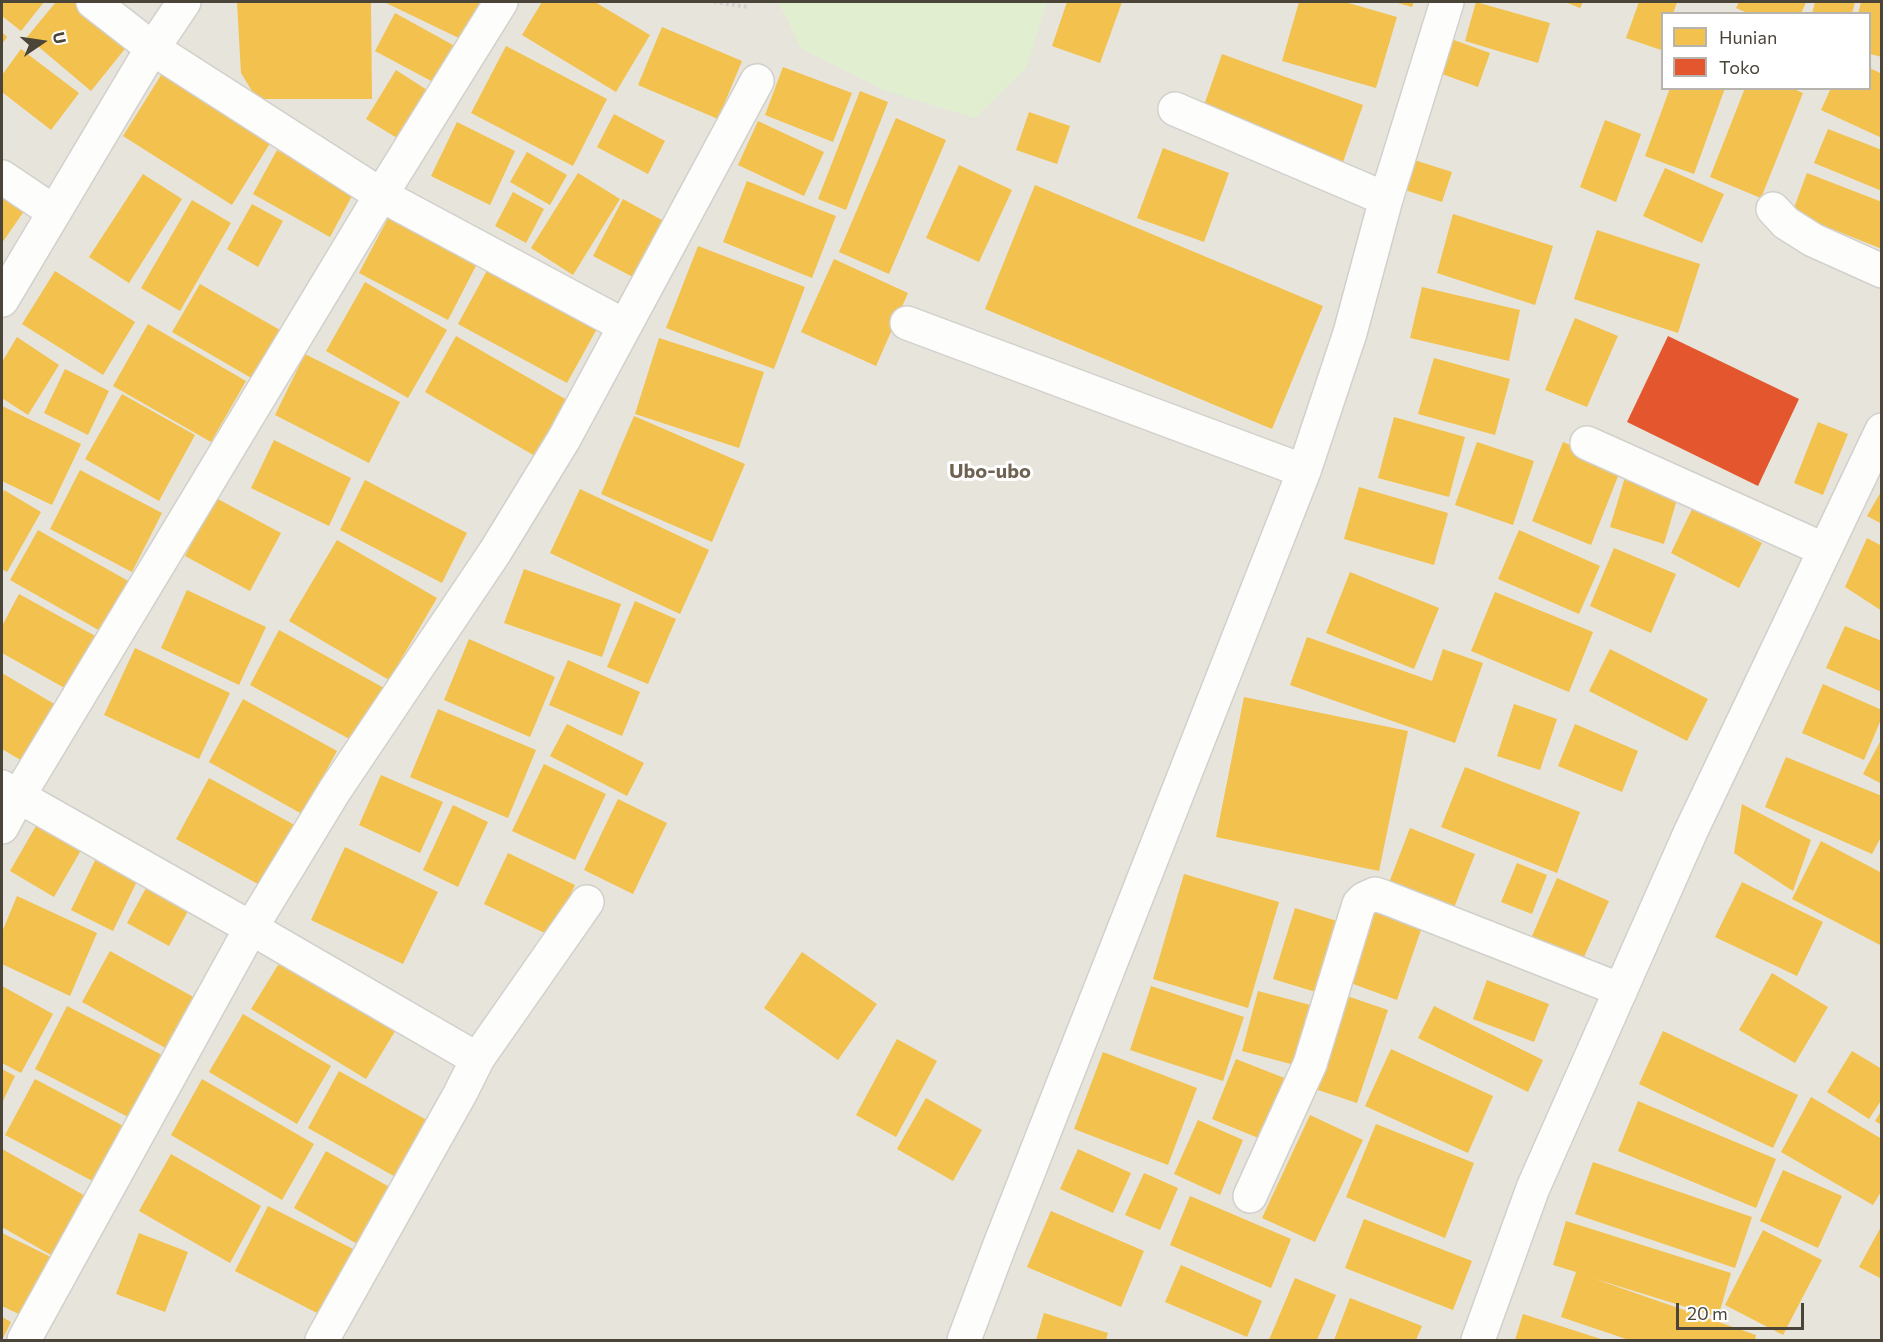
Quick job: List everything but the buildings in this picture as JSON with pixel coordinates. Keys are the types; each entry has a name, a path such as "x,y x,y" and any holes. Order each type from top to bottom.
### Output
{"street":[{"path":"93,2 152,48 381,195 625,326"},
{"path":"2,300 152,48 184,2"},
{"path":"2,827 10,792 501,2"},
{"path":"964,1341 1304,471 1350,333 1386,200 1447,2"},
{"path":"24,1341 251,928 335,790 495,552 564,439 757,81"},
{"path":"1175,109 1386,200"},
{"path":"2,177 54,212"},
{"path":"1773,209 1786,223 1813,240 1881,271"},
{"path":"907,323 1304,471"},
{"path":"1479,1341 1533,1188 1691,831 1881,430"},
{"path":"1587,443 1825,550"},
{"path":"10,792 478,1058"},
{"path":"1250,1196 1311,1064 1359,904 1364,899 1375,894 1384,897 1621,990"},
{"path":"331,1337 478,1058 587,902"}],"path":[{"path":"714,2 748,7"}],"shaded area":[{"path":"2,2 1881,2 1881,1340 2,1340"}],"green space":[{"path":"780,2 1047,2 1026,68 975,118 883,90 801,49"}],"district":[{"name":"Ubo-ubo","path":"990,471"}]}
